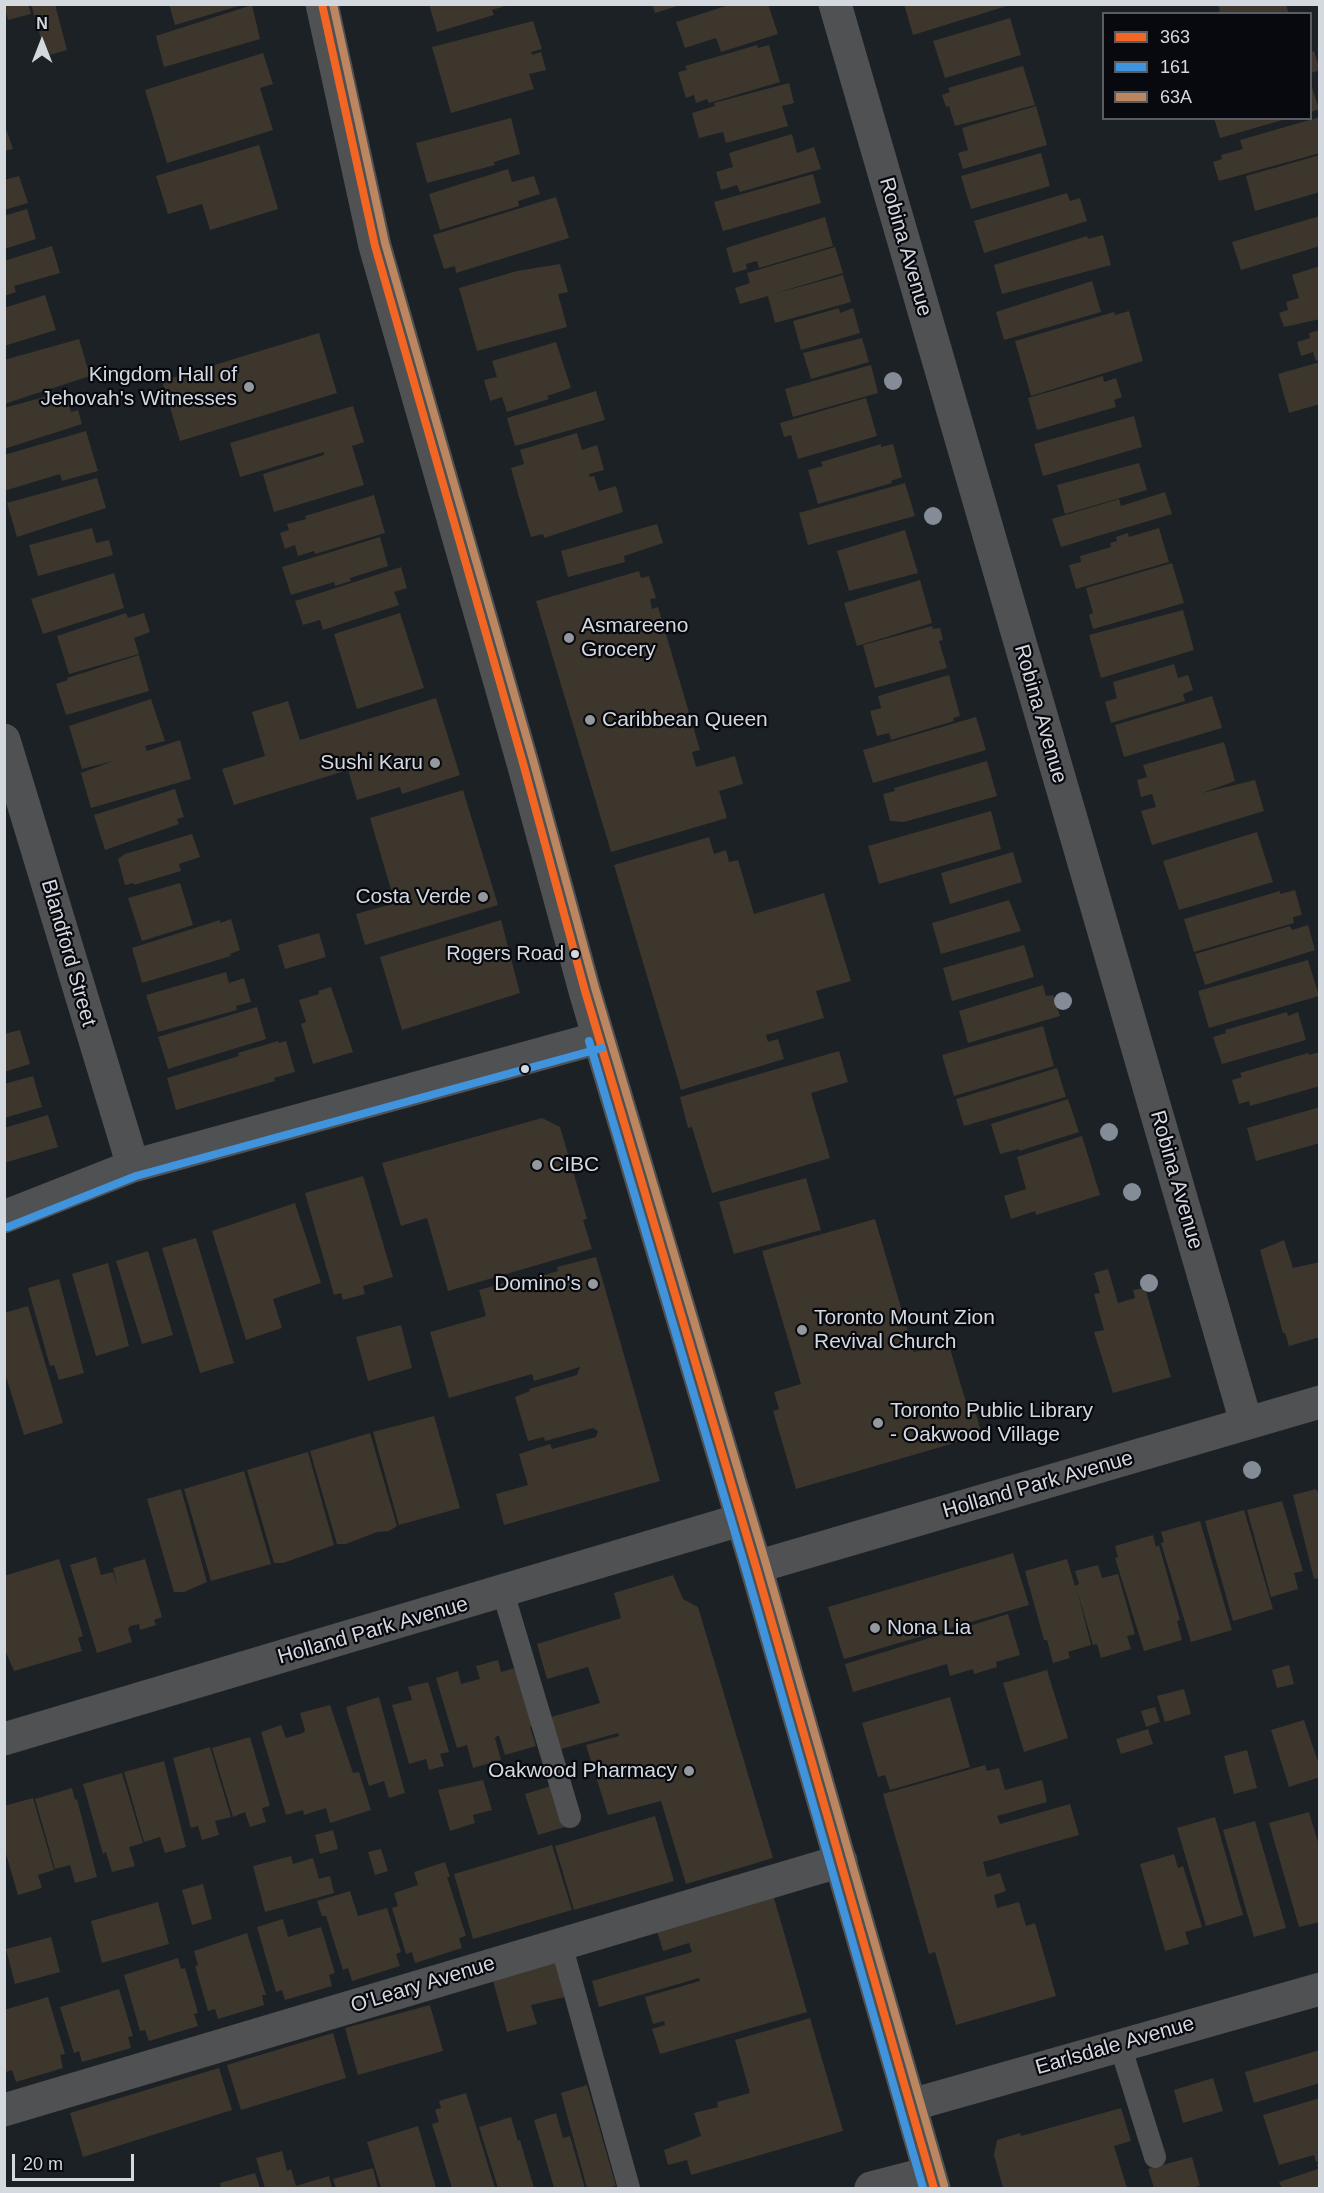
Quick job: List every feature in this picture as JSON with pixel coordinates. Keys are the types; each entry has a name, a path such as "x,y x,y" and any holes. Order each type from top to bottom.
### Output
{"street":[{"path":"322,4 375,246 599,1038 740,1520 756,1567 931,2181 871,2188"},
{"name":"Robina Avenue","path":"835,4 1246,1422"},
{"name":"Blandford Street","path":"4,740 133,1166"},
{"path":"4,1217 133,1166 599,1038"},
{"name":"Holland Park Avenue","path":"756,1567 1320,1402"},
{"name":"Holland Park Avenue","path":"4,1739 740,1520"},
{"name":"O'Leary Avenue","path":"4,2110 841,1861"},
{"name":"Earlsdale Avenue","path":"911,2105 1320,1989"}],"lane":[{"path":"503,1592 570,1817"},
{"path":"561,1944 629,2188"},
{"path":"1120,2045 1155,2157"}],"building":[{"path":"4,4 28,4 31,14 8,20"},
{"path":"31,4 55,4 67,50 46,56"},
{"path":"169,4 242,4 242,5 175,25"},
{"path":"429,4 509,5 492,10 494,15 437,32"},
{"path":"652,4 681,4 681,5 655,13"},
{"path":"732,4 768,4 778,34 721,52 716,38 685,48 676,22"},
{"path":"904,4 1010,4 1010,5 913,35"},
{"path":"1218,4 1286,4 1288,12 1218,12 1220,11"},
{"path":"252,5 260,39 164,67 156,36"},
{"path":"1010,18 1021,55 945,78 933,41"},
{"path":"533,21 542,49 531,52 532,55 541,52 546,70 529,74 534,89 451,113 432,47"},
{"path":"757,45 758,48 769,45 780,82 709,103 707,99 696,103 694,95 686,98 678,72 687,70 685,66"},
{"path":"1314,51 1320,70 1312,73 1312,52"},
{"path":"263,53 273,84 260,88 273,130 167,163 145,90"},
{"path":"1023,66 1035,105 955,126 949,106 946,107 942,95 950,92 948,88"},
{"path":"789,83 794,103 782,106 788,126 726,143 723,132 699,138 692,113 715,106 714,103"},
{"path":"1312,87 1319,109 1312,112"},
{"path":"1036,106 1047,145 963,169 958,153 968,150 962,128"},
{"path":"1320,117 1320,153 1219,181 1213,162 1222,159 1221,155 1243,149 1240,140"},
{"path":"511,118 520,154 494,162 495,165 427,183 416,143"},
{"path":"1215,120 1283,120 1220,138"},
{"path":"4,123 13,149 4,151"},
{"path":"792,134 797,153 814,147 821,169 740,192 737,185 721,190 716,172 733,167 729,153"},
{"path":"259,145 278,209 210,230 202,204 168,214 156,176"},
{"path":"1041,153 1050,186 971,209 961,176"},
{"path":"1320,155 1320,192 1255,211 1246,176"},
{"path":"508,169 512,182 534,176 540,194 518,201 519,206 440,230 429,194"},
{"path":"813,174 821,203 723,231 714,202"},
{"path":"19,176 28,203 4,210 4,180"},
{"path":"1067,193 1070,201 1080,198 1087,221 984,253 974,221"},
{"path":"556,197 569,238 456,273 455,266 444,269 433,235"},
{"path":"27,209 36,239 4,249 4,216"},
{"path":"1320,216 1320,246 1241,270 1232,242"},
{"path":"825,217 833,246 759,268 757,261 746,264 747,269 733,273 726,248"},
{"path":"1103,235 1111,265 1002,294 994,265 1087,236 1088,239"},
{"path":"52,246 60,273 14,286 16,292 4,296 4,261"},
{"path":"835,247 843,273 773,294 843,275 851,302 775,323 768,296 740,304 735,288 750,283 747,273"},
{"path":"560,264 568,292 558,294 567,327 477,351 459,288 517,271"},
{"path":"1320,266 1320,319 1284,327 1279,313 1288,310 1286,302 1299,298 1292,275"},
{"path":"1092,281 1101,312 1004,340 996,312"},
{"path":"45,295 56,330 4,346 4,308"},
{"path":"839,308 840,313 853,308 860,333 801,350 793,321"},
{"path":"1129,311 1143,361 1031,396 1015,341 1114,312 1115,315"},
{"path":"1320,330 1320,360 1316,361 1313,352 1301,356 1297,342 1310,338 1309,333"},
{"name":"Kingdom Hall of Jehovah's Witnesses","path":"319,333 337,393 180,441 162,381"},
{"path":"862,338 869,362 811,379 803,353"},
{"path":"79,339 90,376 4,404 4,360"},
{"path":"556,342 571,388 547,396 549,399 507,412 502,397 490,401 484,380 497,377 492,361"},
{"path":"1320,362 1320,404 1289,413 1278,374"},
{"path":"871,365 878,393 793,417 785,389"},
{"path":"1103,376 1104,382 1116,378 1122,397 1114,400 1116,407 1037,430 1028,398"},
{"path":"66,391 71,412 78,410 82,424 4,449 4,408"},
{"path":"596,391 605,420 515,446 507,418"},
{"path":"866,398 877,436 798,459 791,435 784,437 780,423"},
{"path":"353,406 364,442 352,446 364,485 274,512 263,474 324,455 324,452 240,477 230,443"},
{"path":"1134,416 1142,447 1043,476 1034,444"},
{"path":"86,431 98,471 62,481 60,474 4,491 4,455"},
{"path":"577,433 582,450 597,445 604,470 589,474 590,477 594,476 599,491 616,486 623,512 544,538 543,534 531,537 511,468 524,464 520,450"},
{"path":"881,444 881,447 893,444 902,477 891,481 892,483 818,504 808,470 823,466 821,462"},
{"path":"1139,463 1147,490 1065,514 1057,485"},
{"path":"97,478 106,508 17,537 7,503"},
{"path":"905,483 915,516 808,545 799,513"},
{"path":"1165,492 1172,514 1061,547 1052,519 1119,499 1121,506"},
{"path":"374,495 385,533 315,554 314,551 298,556 295,545 285,549 280,533 289,530 287,524 306,519 305,516"},
{"path":"657,524 663,543 624,556 625,562 568,577 561,551"},
{"path":"92,528 96,543 109,540 113,555 38,576 29,545"},
{"path":"1159,528 1169,562 1076,589 1069,565 1081,562 1080,556 1111,547 1110,543 1117,541 1116,537 1128,533 1129,537"},
{"path":"905,530 918,573 849,591 837,551"},
{"path":"380,537 388,566 350,578 351,581 335,586 334,582 291,595 282,567"},
{"path":"1172,563 1184,603 1093,629 1089,615 1093,613 1086,588"},
{"path":"401,567 407,588 394,592 399,605 323,630 320,620 303,625 295,601"},
{"path":"639,571 641,578 649,576 656,598 650,599 652,609 658,607 700,750 692,752 696,767 735,756 743,784 719,791 727,818 611,852 536,601"},
{"path":"114,573 124,608 43,634 31,599"},
{"path":"920,580 932,623 857,646 844,603"},
{"path":"1183,610 1194,650 1101,678 1089,635"},
{"path":"126,613 128,618 144,613 150,632 134,638 139,654 69,674 57,636"},
{"path":"400,613 424,688 357,709 334,634"},
{"path":"932,626 933,629 940,628 943,640 939,641 947,668 875,688 863,645"},
{"path":"139,655 149,691 66,715 56,684 68,680 67,678"},
{"path":"1174,664 1178,678 1188,675 1193,690 1183,694 1185,701 1111,723 1105,702 1117,698 1113,682"},
{"path":"949,675 960,716 953,718 954,721 891,740 889,733 877,736 870,711 881,708 878,696"},
{"path":"1212,696 1222,728 1124,757 1115,725"},
{"path":"436,698 460,775 402,794 400,787 357,800 348,770 234,805 222,769 265,756 252,712 288,701 300,740"},
{"path":"151,699 165,741 145,746 147,751 180,740 191,779 91,808 81,773 113,761 82,769 69,726"},
{"path":"976,717 986,750 873,783 863,750"},
{"path":"1224,742 1235,781 1202,793 1255,780 1264,811 1152,845 1141,811 1156,807 1152,794 1141,797 1137,780 1147,777 1143,765"},
{"path":"987,761 997,796 904,822 890,821 883,794 895,791 894,788"},
{"path":"175,789 184,817 177,819 179,824 105,850 94,815"},
{"path":"463,790 498,905 365,945 356,914 395,903 370,818"},
{"path":"991,811 1001,849 879,884 868,846"},
{"path":"1257,832 1273,882 1179,910 1163,861"},
{"path":"192,834 200,857 179,864 181,871 134,885 134,883 125,885 118,859 125,854"},
{"path":"709,837 714,854 726,850 729,862 738,860 754,914 824,893 851,981 816,991 824,1018 766,1035 768,1042 778,1039 784,1059 681,1090 614,865"},
{"path":"1013,852 1022,882 950,904 941,873"},
{"path":"180,883 193,925 142,941 128,898"},
{"path":"1295,890 1302,915 1293,917 1294,923 1194,952 1184,919 1280,891 1280,894"},
{"path":"1009,900 1021,931 941,954 932,923"},
{"path":"231,919 240,950 230,954 231,956 142,983 132,948 220,920 220,923"},
{"path":"501,920 520,993 402,1030 380,957"},
{"path":"1308,925 1315,950 1205,985 1195,954 1290,926 1292,930"},
{"path":"319,933 326,957 285,969 278,945"},
{"path":"1024,945 1034,977 952,1001 943,968"},
{"path":"1308,960 1319,996 1209,1028 1198,991"},
{"path":"226,972 229,983 244,978 251,1002 236,1006 237,1010 158,1032 146,995"},
{"path":"1043,985 1046,996 1053,995 1060,1016 968,1043 959,1011"},
{"path":"331,987 353,1052 313,1064 301,1024 306,1022 299,1000 319,994 318,991"},
{"path":"257,1007 266,1039 168,1069 158,1037"},
{"path":"1287,1012 1288,1016 1298,1012 1306,1040 1222,1064 1213,1037 1226,1033 1225,1030"},
{"path":"1043,1026 1054,1066 954,1096 942,1055"},
{"path":"20,1030 30,1064 4,1072 4,1034"},
{"path":"278,1041 279,1043 286,1041 295,1072 274,1078 275,1081 176,1110 167,1078 239,1056 238,1053"},
{"path":"839,1051 848,1082 811,1093 830,1158 712,1193 692,1127 688,1128 680,1097"},
{"path":"1320,1052 1320,1086 1250,1106 1249,1101 1239,1104 1232,1080 1242,1077 1240,1073 1308,1053 1309,1055"},
{"path":"1057,1068 1066,1097 964,1126 956,1099"},
{"path":"33,1076 42,1107 4,1118 4,1084"},
{"path":"1068,1099 1079,1132 1019,1151 1019,1149 1000,1154 991,1124"},
{"path":"1320,1107 1320,1143 1256,1161 1247,1128"},
{"path":"48,1115 58,1147 4,1163 4,1128"},
{"path":"542,1118 560,1127 587,1219 583,1220 592,1249 448,1291 427,1218 401,1226 382,1163"},
{"path":"1082,1136 1100,1195 1036,1215 1035,1211 1011,1219 1004,1196 1026,1189 1017,1157"},
{"path":"363,1176 393,1277 363,1286 365,1294 343,1300 341,1293 334,1295 305,1193"},
{"path":"806,1178 821,1230 734,1254 719,1202"},
{"path":"295,1203 321,1283 273,1299 282,1328 246,1340 212,1231"},
{"path":"875,1219 914,1352 948,1342 966,1402 972,1400 982,1435 796,1489 773,1411 779,1409 774,1392 801,1384 762,1251"},
{"path":"196,1238 234,1363 200,1373 162,1248"},
{"path":"1284,1240 1293,1268 1320,1262 1320,1337 1289,1346 1285,1333 1283,1333 1260,1250"},
{"path":"148,1251 173,1335 142,1344 116,1261"},
{"path":"596,1257 660,1481 504,1525 496,1494 528,1485 519,1454 550,1444 552,1449 596,1437 598,1431 593,1428 545,1441 544,1437 528,1441 515,1397 530,1391 529,1389 577,1375 580,1367 534,1381 532,1374 449,1398 430,1332 486,1316 479,1290 521,1278 522,1282 558,1271 557,1267"},
{"path":"108,1263 129,1346 96,1356 72,1274"},
{"path":"1108,1269 1118,1303 1135,1298 1133,1290 1145,1288 1171,1377 1113,1393 1094,1332 1104,1330 1094,1294 1100,1293 1094,1273"},
{"path":"59,1279 84,1373 59,1380 54,1365 50,1366 28,1288"},
{"path":"28,1306 63,1423 24,1435 4,1370 4,1313"},
{"path":"401,1325 412,1368 368,1381 356,1337"},
{"path":"434,1416 460,1508 399,1525 373,1432"},
{"path":"370,1433 397,1526 389,1531 377,1532 346,1544 337,1544 310,1451"},
{"path":"308,1452 334,1545 283,1563 274,1563 247,1470"},
{"path":"244,1471 271,1564 211,1581 184,1489"},
{"path":"181,1489 207,1582 184,1592 174,1592 147,1499"},
{"path":"1316,1489 1320,1496 1320,1578 1314,1579 1293,1495"},
{"path":"1282,1501 1303,1571 1294,1573 1298,1589 1271,1597 1247,1510"},
{"path":"1244,1510 1273,1609 1233,1621 1205,1521"},
{"path":"1200,1521 1232,1630 1191,1642 1161,1543 1164,1542 1161,1532"},
{"path":"1153,1535 1156,1547 1159,1545 1180,1620 1177,1621 1182,1640 1144,1651 1115,1558 1118,1557 1115,1546"},
{"path":"1013,1553 1029,1605 844,1659 828,1607"},
{"path":"96,1557 101,1575 113,1572 118,1589 113,1568 145,1559 162,1617 154,1620 156,1625 140,1630 139,1624 130,1626 128,1629 132,1642 97,1653 70,1565"},
{"path":"59,1559 83,1636 78,1638 82,1651 14,1671 4,1648 4,1576"},
{"path":"1067,1559 1075,1586 1079,1584 1075,1571 1098,1565 1102,1578 1118,1574 1135,1634 1127,1636 1131,1649 1101,1658 1097,1644 1093,1645 1077,1590 1091,1645 1068,1652 1070,1658 1053,1663 1047,1640 1044,1640 1025,1571"},
{"path":"673,1575 683,1599 698,1607 773,1858 686,1884 661,1801 608,1815 586,1745 619,1736 618,1733 561,1749 551,1717 600,1703 588,1667 547,1679 537,1644 621,1618 614,1593"},
{"path":"1008,1614 1020,1655 996,1662 997,1667 974,1674 973,1669 950,1676 947,1664 853,1692 845,1664"},
{"path":"498,1660 501,1672 518,1667 535,1725 530,1727 536,1746 505,1755 499,1736 497,1736 495,1738 501,1760 473,1768 467,1745 457,1748 436,1678 458,1671 461,1684 480,1679 476,1666"},
{"path":"1289,1665 1294,1684 1277,1688 1272,1670"},
{"path":"1047,1670 1068,1738 1024,1752 1003,1683"},
{"path":"428,1682 449,1752 440,1754 444,1766 429,1770 426,1759 409,1764 392,1705 412,1700 408,1687"},
{"path":"1184,1689 1191,1714 1165,1722 1157,1696"},
{"path":"379,1697 405,1793 389,1798 384,1781 369,1786 346,1707"},
{"path":"950,1697 970,1767 890,1790 885,1775 878,1777 862,1723"},
{"path":"330,1705 353,1773 359,1772 371,1810 330,1823 326,1808 304,1815 303,1810 286,1815 261,1732 281,1725 286,1738 303,1733 305,1730 300,1713"},
{"path":"1155,1707 1160,1722 1146,1727 1141,1711"},
{"path":"1304,1720 1320,1768 1320,1777 1289,1787 1271,1730"},
{"path":"1148,1729 1153,1744 1121,1754 1116,1739"},
{"path":"250,1737 270,1806 262,1808 266,1822 250,1827 245,1812 233,1817 212,1748"},
{"path":"210,1747 231,1817 215,1821 219,1835 202,1840 198,1826 191,1828 173,1758"},
{"path":"1247,1750 1257,1788 1234,1794 1224,1756"},
{"path":"164,1761 186,1847 165,1853 160,1837 144,1842 124,1772"},
{"path":"985,1765 987,1771 999,1768 1005,1790 1042,1780 1047,1802 997,1816 1000,1824 1070,1804 1079,1835 983,1862 987,1877 1000,1873 1006,1891 994,1895 997,1908 1019,1902 1026,1926 1035,1923 1056,1996 956,2025 935,1952 929,1954 883,1794"},
{"path":"122,1773 143,1843 129,1847 135,1866 112,1872 106,1852 103,1854 83,1784"},
{"path":"483,1780 492,1810 473,1815 475,1823 450,1831 438,1790"},
{"path":"551,1786 565,1827 538,1835 525,1794"},
{"path":"72,1788 75,1800 77,1799 97,1877 75,1883 70,1865 55,1869 35,1799"},
{"path":"33,1798 54,1870 38,1875 42,1888 18,1895 4,1847 4,1806"},
{"path":"1309,1812 1320,1849 1320,1922 1299,1927 1269,1823"},
{"path":"655,1816 674,1881 574,1910 555,1846"},
{"path":"1215,1817 1243,1915 1206,1926 1177,1828"},
{"path":"1255,1821 1286,1928 1254,1937 1223,1830"},
{"path":"333,1830 338,1849 320,1854 315,1835"},
{"path":"552,1845 572,1910 473,1939 454,1874"},
{"path":"381,1849 388,1871 375,1875 368,1852"},
{"path":"1174,1854 1178,1868 1183,1866 1202,1927 1185,1932 1189,1944 1165,1951 1140,1864"},
{"path":"291,1856 293,1864 313,1858 319,1879 330,1876 334,1893 265,1912 253,1866"},
{"path":"445,1862 450,1877 447,1877 466,1936 459,1938 462,1948 415,1963 412,1952 406,1954 392,1908 398,1906 394,1893 418,1885 414,1872"},
{"path":"203,1884 212,1919 192,1925 182,1890"},
{"path":"350,1891 358,1916 387,1908 401,1952 396,1954 400,1966 352,1981 348,1968 343,1970 326,1916 322,1916 317,1901"},
{"path":"774,1898 807,2012 660,2054 652,2029 665,2025 664,2021 653,2024 645,1997 700,1981 699,1978 599,2007 592,1981 692,1952 689,1943 663,1951 657,1931"},
{"path":"158,1902 169,1944 102,1963 91,1921"},
{"path":"283,1919 288,1937 321,1927 335,1973 329,1975 332,1986 285,2000 282,1990 276,1992 257,1927"},
{"path":"247,1933 266,1995 262,1995 264,2005 218,2019 215,2009 208,2011 195,1966 198,1965 194,1951"},
{"path":"51,1937 60,1972 15,1984 6,1949"},
{"path":"178,1958 181,1969 185,1968 198,2013 194,2014 198,2026 149,2041 145,2030 140,2031 124,1975"},
{"path":"555,1960 565,1997 531,2005 537,2024 507,2032 492,1977"},
{"path":"119,1989 133,2036 128,2037 131,2048 82,2062 79,2051 74,2053 60,2007"},
{"path":"48,1997 65,2054 60,2055 63,2068 16,2082 12,2070 6,2072 4,2065 4,2010"},
{"path":"430,2005 443,2051 358,2075 345,2028"},
{"path":"810,2018 843,2131 691,2175 687,2160 668,2165 664,2150 701,2136 694,2113 718,2107 717,2102 750,2093 735,2040"},
{"path":"333,2033 346,2078 241,2110 227,2065"},
{"path":"1320,2050 1320,2083 1254,2103 1245,2072"},
{"path":"219,2068 232,2110 83,2157 70,2113"},
{"path":"1213,2078 1223,2111 1183,2123 1174,2090"},
{"path":"587,2085 616,2186 587,2188 561,2093"},
{"path":"466,2093 495,2188 452,2188 432,2124 439,2122 435,2110 441,2108 439,2101"},
{"path":"1320,2098 1320,2161 1316,2162 1314,2155 1279,2165 1263,2115"},
{"path":"1121,2108 1131,2141 1114,2146 1127,2188 1003,2188 994,2155 997,2140 1020,2133 1021,2136"},
{"path":"556,2113 563,2138 570,2136 585,2188 554,2188 534,2120"},
{"path":"511,2117 534,2188 498,2188 479,2127"},
{"path":"418,2126 436,2188 381,2188 367,2142"},
{"path":"282,2151 287,2171 291,2169 296,2186 329,2176 332,2188 265,2188 256,2158"},
{"path":"1192,2157 1200,2186 1154,2188 1148,2169"},
{"path":"1320,2163 1320,2188 1282,2188 1279,2182 1318,2169 1317,2164"},
{"path":"373,2168 378,2188 336,2188 333,2179"},
{"path":"255,2173 260,2188 221,2188 220,2183"}],"transit line":[{"name":"363","path":"322,4 375,246 523,763 585,991 756,1567 934,2188"},
{"name":"63A","path":"333,4 385,243 533,760 595,988 766,1564 944,2185"},
{"name":"161","path":"589,1041 746,1570 923,2188"},
{"name":"161","path":"8,1227 136,1176 602,1048"}],"place":[{"name":"Kingdom Hall of Jehovah's Witnesses","path":"249,387"},
{"name":"Asmareeno Grocery","path":"569,638"},
{"name":"Caribbean Queen","path":"590,720"},
{"name":"Sushi Karu","path":"435,763"},
{"name":"Costa Verde","path":"483,897"},
{"name":"Rogers Road","path":"575,954"},
{"name":"CIBC","path":"537,1165"},
{"name":"Domino's","path":"593,1284"},
{"name":"Toronto Mount Zion Revival Church","path":"802,1330"},
{"name":"Toronto Public Library - Oakwood Village","path":"878,1423"},
{"name":"Nona Lia","path":"875,1628"},
{"name":"Oakwood Pharmacy","path":"689,1771"}]}
